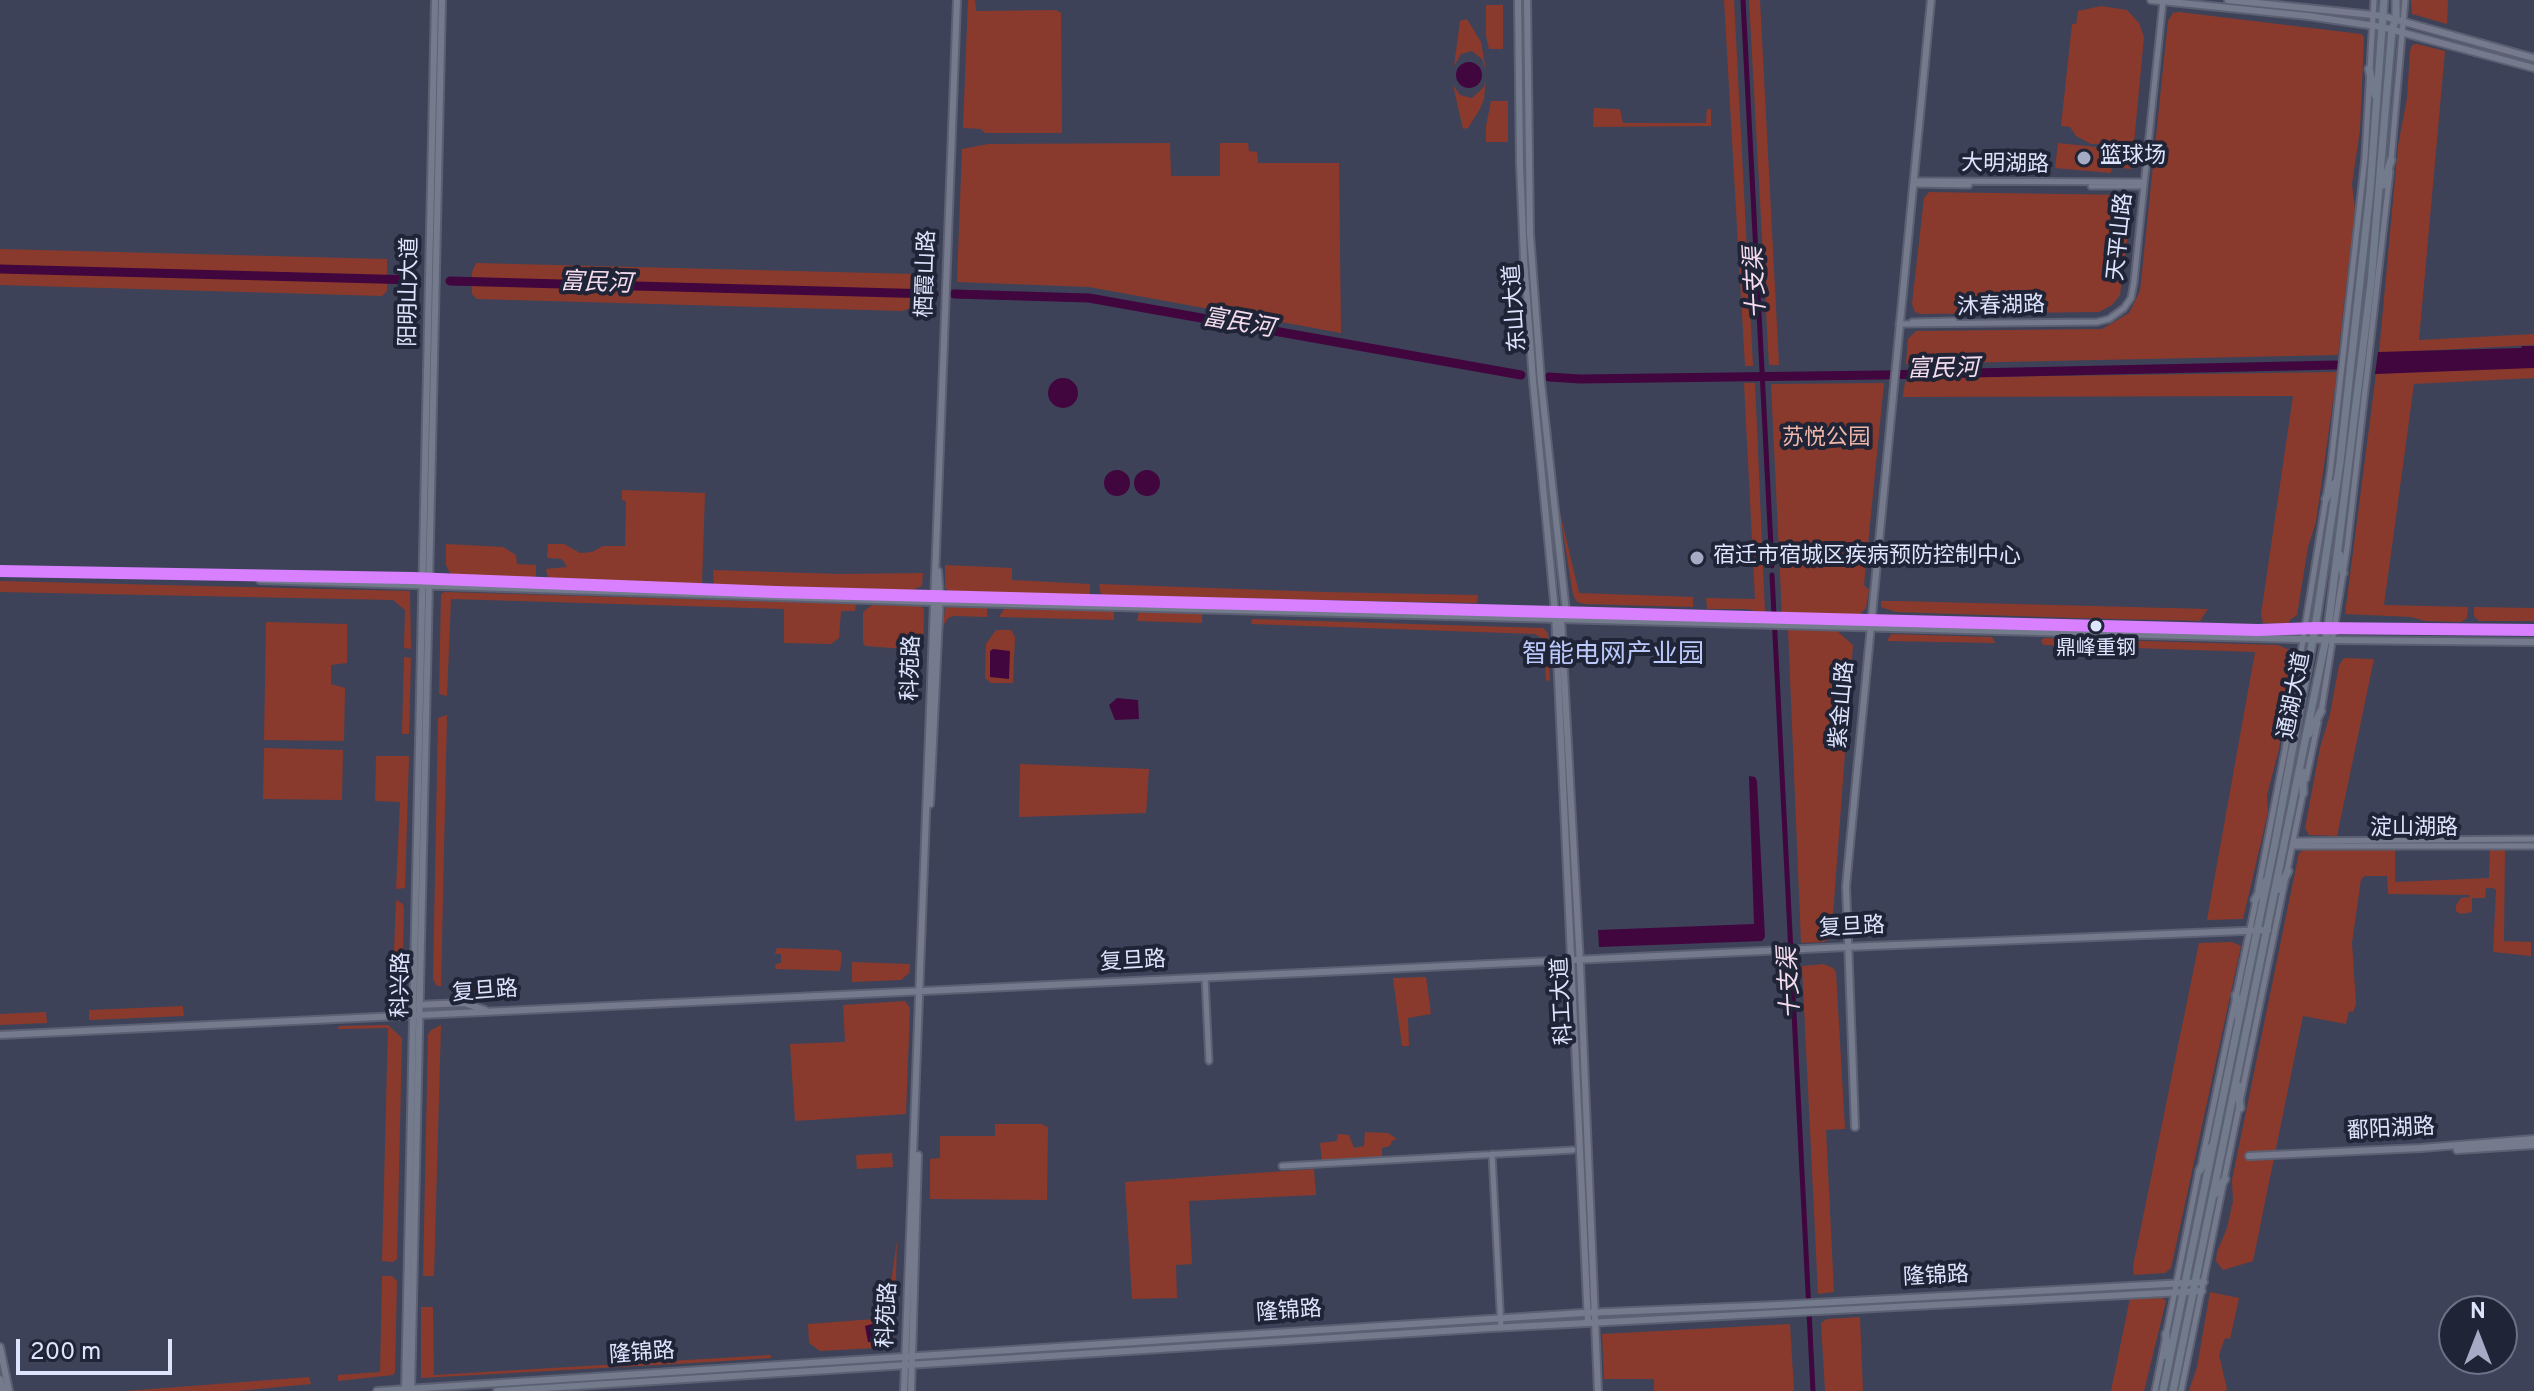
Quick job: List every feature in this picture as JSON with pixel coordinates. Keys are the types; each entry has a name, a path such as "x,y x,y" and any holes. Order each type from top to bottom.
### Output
{"main road":[{"name":"阳明山大道","path":"425,581 435,0"},
{"name":"阳明山大道","path":"425,581 442,0"},
{"name":"东山大道","path":"1518,0 1519,151 1524,259 1533,381 1560,615"},
{"name":"东山大道","path":"1527,0 1530,234 1560,615"},
{"name":"通湖大道","path":"2163,1391 2180,1287 2239,1024 2253,931 2269,877 2315,628 2338,474 2370,191 2382,27 2378,15 2384,0"},
{"name":"通湖大道","path":"2173,1391 2198,1286 2211,1199 2275,899 2304,743 2331,628 2379,199 2392,29 2400,20 2396,0"},
{"path":"2369,69 2377,106"},
{"path":"2379,199 2391,160"},
{"path":"2326,499 2338,474"},
{"path":"2339,547 2343,573"},
{"path":"0,572 425,581 936,599 1775,620 2258,630 2534,630"},
{"name":"科兴路","path":"408,1390 425,581"},
{"path":"1870,622 2329,640 2534,642"},
{"path":"2294,686 2301,710"},
{"path":"2304,743 2321,711"},
{"path":"2302,756 2303,793"},
{"path":"2275,899 2288,871"},
{"path":"2255,900 2269,877"},
{"path":"2236,995 2239,1024"},
{"path":"2237,1079 2240,1108"},
{"path":"2200,1170 2215,1139"},
{"path":"2211,1199 2225,1179"},
{"name":"隆锦路","path":"497,1391 909,1359 1501,1328 2198,1286"},
{"name":"隆锦路","path":"377,1391 909,1359 1587,1312 1779,1309"},
{"path":"2166,1334 2168,1369"}],"street":[{"name":"栖霞山路","path":"937,549 957,0"},
{"name":"紫金山路","path":"1855,1127 1846,886 1931,0"},
{"path":"2151,0 2382,27 2534,68"},
{"path":"2228,0 2378,15 2534,58"},
{"path":"2155,1391 2166,1334 2180,1287 2236,995 2253,931 2255,900 2285,750 2326,499 2359,214 2373,26 2378,15 2374,0"},
{"path":"2331,628 2343,573 2381,261 2403,32 2400,20 2405,0"},
{"name":"天平山路","path":"2103,319 2118,310 2129,294 2162,1"},
{"name":"大明湖路","path":"1914,182 2143,184"},
{"name":"沐春湖路","path":"1899,323 2103,319"},
{"name":"科苑路","path":"911,1391 909,1359 920,992 937,549"},
{"name":"科工大道","path":"1560,615 1580,961 1598,1391"},
{"name":"科工大道","path":"1560,615 1571,961 1588,1323"},
{"path":"2181,1391 2198,1286 2225,1179 2321,711 2329,640"},
{"name":"淀山湖路","path":"2294,844 2534,839"},
{"name":"淀山湖路","path":"2294,844 2534,846"},
{"name":"复旦路","path":"0,1035 1846,947 2268,930"},
{"path":"1205,978 1209,1061"},
{"path":"417,1005 464,1003 489,1011"},
{"name":"鄱阳湖路","path":"2250,1158 2534,1142"},
{"path":"1282,1166 1573,1150"},
{"path":"1492,1154 1501,1328"},
{"path":"0,1347 9,1391"},
{"name":"科苑路","path":"904,1391 909,1359"},
{"path":"0,1379 3,1391"}],"green space":[{"path":"968,0 975,0 976,11 1056,10 1061,13 1062,133 985,133 981,129 963,128"},
{"path":"1724,0 1734,0 1753,366 1745,366"},
{"path":"1749,0 1760,0 1779,365 1769,365"},
{"path":"2411,0 2448,0 2447,24 2412,14"},
{"path":"1486,5 1503,5 1503,49 1489,49"},
{"path":"2101,6 2127,10 2139,23 2144,37 2134,143 2091,144 2076,136 2070,127 2061,126 2072,24 2076,24 2078,11"},
{"path":"2173,13 2361,34 2364,37 2360,130 2352,184 2355,209 2338,355 1906,364 1908,339 1916,331 2102,329 2129,313 2140,291 2168,21"},
{"path":"1467,19 1481,42 1486,71 1482,59 1472,51 1461,54 1454,66 1460,21"},
{"path":"2412,45 2445,51 2419,340 2534,334 2534,345 2379,353 2398,146 2407,98 2410,51"},
{"path":"1486,77 1480,109 1468,128 1463,129 1453,85 1460,95 1472,98 1484,87"},
{"path":"1491,101 1508,101 1508,142 1486,142"},
{"path":"1594,108 1620,109 1623,123 1706,123 1707,109 1711,109 1711,126 1593,127"},
{"path":"1170,143 1171,176 1220,176 1220,143 1248,143 1249,151 1257,152 1258,163 1339,163 1341,333 1089,287 957,282 962,149 988,144"},
{"name":"篮球场","path":"2058,143 2134,151 2132,169 2112,167 2111,173 2055,168"},
{"path":"1929,192 2127,195 2131,210 2120,295 2112,305 2099,312 1915,312 1912,304 1924,198"},
{"path":"0,249 387,259 387,291 382,296 0,285"},
{"path":"476,263 914,274 916,303 914,307 902,311 477,299 472,294 472,272"},
{"path":"2534,365 2534,378 2414,384 2384,605 2468,607 2467,618 2461,622 2425,621 2411,617 2345,614 2376,374"},
{"path":"2337,372 2316,522 2308,547 2297,615 2289,624 2263,623 2261,614 2293,396 1903,397 1905,382 1909,378"},
{"path":"1744,383 1755,383 1765,613 1746,609 1707,609 1706,598 1755,599"},
{"name":"苏悦公园","path":"1884,383 1864,585 1869,590 1866,608 1860,614 1852,615 1782,616 1771,384"},
{"path":"622,490 705,493 702,584 548,579 546,569 567,567 562,559 547,558 548,544 564,544 580,553 592,552 603,546 625,546 626,501 622,500"},
{"path":"1559,508 1579,593 1693,597 1693,607 1577,602 1573,595"},
{"path":"446,544 503,547 516,555 517,564 536,565 536,576 530,580 452,577 446,565"},
{"path":"945,565 1012,568 1012,580 1090,584 1090,593 1089,596 950,591 945,588"},
{"path":"713,570 923,573 922,586 912,590 714,585"},
{"path":"0,581 410,591 411,649 404,648 405,610 393,600 0,592"},
{"path":"1099,584 1478,595 1477,603 1101,595"},
{"path":"441,594 856,604 855,611 841,611 839,638 831,644 784,643 784,609 451,599 447,696 439,694"},
{"path":"1881,601 2208,609 2200,621 2073,618 1896,612 1881,607"},
{"path":"872,605 920,606 924,609 923,647 865,646 863,612"},
{"path":"947,607 987,608 987,617 954,616 948,618 943,626"},
{"path":"2474,607 2534,608 2534,621 2479,621 2474,616"},
{"path":"1004,609 1114,611 1114,620 999,617"},
{"path":"1139,612 1202,614 1202,623 1137,621"},
{"path":"1252,619 1543,628 1548,633 1550,680 1546,681 1543,639 1535,634 1251,624"},
{"path":"266,622 347,624 347,663 331,665 331,684 345,688 344,741 264,740"},
{"path":"1788,629 1837,631 1853,645 1832,928 1830,938 1824,942 1801,943"},
{"path":"996,630 1011,630 1015,637 1013,683 991,683 985,678 986,644"},
{"path":"1891,634 1992,637 1995,643 1887,641"},
{"path":"2041,640 2278,645 2292,651 2279,749 2267,795 2268,812 2243,919 2207,920 2255,652 2043,645"},
{"path":"404,657 411,658 409,734 402,734"},
{"path":"2344,658 2374,659 2337,836 2309,835 2305,828 2320,748 2339,665"},
{"path":"447,715 441,986 437,986 433,979 438,718"},
{"path":"264,748 343,750 342,800 263,799"},
{"path":"376,756 409,756 405,888 396,889 400,802 375,801"},
{"path":"1020,764 1149,769 1146,813 1019,817"},
{"path":"2305,849 2395,849 2395,882 2489,878 2490,849 2505,849 2504,941 2531,942 2531,956 2493,952 2496,890 2493,888 2486,888 2485,898 2472,898 2472,912 2461,914 2456,911 2456,905 2461,898 2469,895 2388,894 2387,876 2365,876 2361,879 2352,943 2356,1004 2353,1012 2349,1011 2346,1024 2303,1016 2253,1261 2223,1270 2216,1261 2217,1252 2233,1201 2232,1180 2299,853"},
{"path":"396,900 403,904 404,909 402,993 392,1004"},
{"path":"2232,942 2241,946 2171,1268 2165,1273 2134,1275 2133,1266 2199,943"},
{"path":"777,948 838,950 842,953 840,971 776,969 775,964 781,963 781,954 775,954"},
{"path":"852,962 910,964 909,973 901,980 852,982"},
{"path":"1824,964 1836,972 1845,1129 1826,1130 1834,1292 1818,1294 1802,966"},
{"path":"1426,977 1431,1014 1408,1018 1409,1046 1402,1046 1393,978"},
{"path":"462,979 517,980 517,999 494,1000 463,988"},
{"path":"905,1001 910,1008 906,1114 795,1121 790,1044 845,1042 843,1005"},
{"path":"183,1006 184,1016 89,1020 89,1010"},
{"path":"46,1012 47,1023 0,1025 0,1014"},
{"path":"388,1025 402,1038 397,1259 393,1262 382,1261 388,1028 337,1029 340,1026"},
{"path":"441,1025 434,1276 423,1276 428,1035"},
{"path":"995,1124 1041,1124 1048,1127 1047,1200 930,1199 930,1159 940,1158 940,1136 995,1136"},
{"path":"1365,1132 1388,1133 1397,1139 1390,1146 1382,1148 1382,1158 1322,1161 1320,1143 1337,1141 1338,1134 1349,1135 1354,1148 1364,1146"},
{"path":"892,1153 893,1167 857,1169 856,1155"},
{"path":"1314,1169 1316,1195 1189,1201 1192,1264 1176,1265 1177,1298 1132,1299 1125,1182"},
{"path":"897,1240 894,1347 820,1351 809,1343 808,1324 874,1319 874,1312 889,1297"},
{"path":"382,1276 392,1276 397,1281 395,1372 393,1375 338,1381 338,1375 380,1372"},
{"path":"2210,1292 2239,1298 2230,1339 2225,1338 2219,1355 2227,1389 2189,1391 2197,1367"},
{"path":"2160,1296 2166,1301 2144,1391 2111,1391 2130,1298"},
{"path":"421,1307 433,1307 434,1375 771,1355 771,1358 421,1378"},
{"path":"1860,1317 1863,1391 1825,1391 1821,1323 1827,1319"},
{"path":"1790,1324 1794,1391 1654,1391 1654,1379 1604,1379 1602,1334"},
{"path":"309,1377 311,1384 237,1391 125,1391"}],"shaded area":[{"path":"1469,62 1478,66 1482,75 1478,84 1469,88 1460,84 1456,75 1460,66"},
{"path":"2534,346 2534,368 2375,374 2378,352"},
{"path":"1063,378 1074,382 1078,393 1074,404 1063,408 1052,404 1048,393 1052,382"},
{"path":"1117,470 1126,474 1130,483 1126,492 1117,496 1108,492 1104,483 1108,474"},
{"path":"1147,470 1156,474 1160,483 1156,492 1147,496 1138,492 1134,483 1138,474"},
{"path":"990,651 1010,651 1009,679 990,677"},
{"path":"1117,698 1138,700 1139,719 1115,720 1109,705"},
{"path":"1749,776 1757,781 1765,937 1762,941 1599,947 1598,930 1754,924"},
{"path":"889,1306 890,1315 885,1320 888,1327 886,1336 879,1341 868,1342 865,1326 880,1322 878,1310"}],"waterway":[{"name":"十支渠","path":"1743,0 1772,566"},
{"name":"富民河","path":"0,269 416,280"},
{"name":"富民河","path":"450,281 934,294"},
{"name":"富民河","path":"954,294 1089,298 1521,375"},
{"name":"富民河","path":"1549,377 1881,375 2336,365"},
{"name":"十支渠","path":"1772,575 1813,1391"}],"transit line":[{"path":"0,571 412,578 776,592 2258,630 2534,630"}],"place":[{"name":"篮球场","path":"2084,158"},
{"name":"宿迁市宿城区疾病预防控制中心","path":"1697,558"},
{"name":"鼎峰重钢","path":"2096,626"}],"district":[{"name":"智能电网产业园","path":"1613,657"}]}
